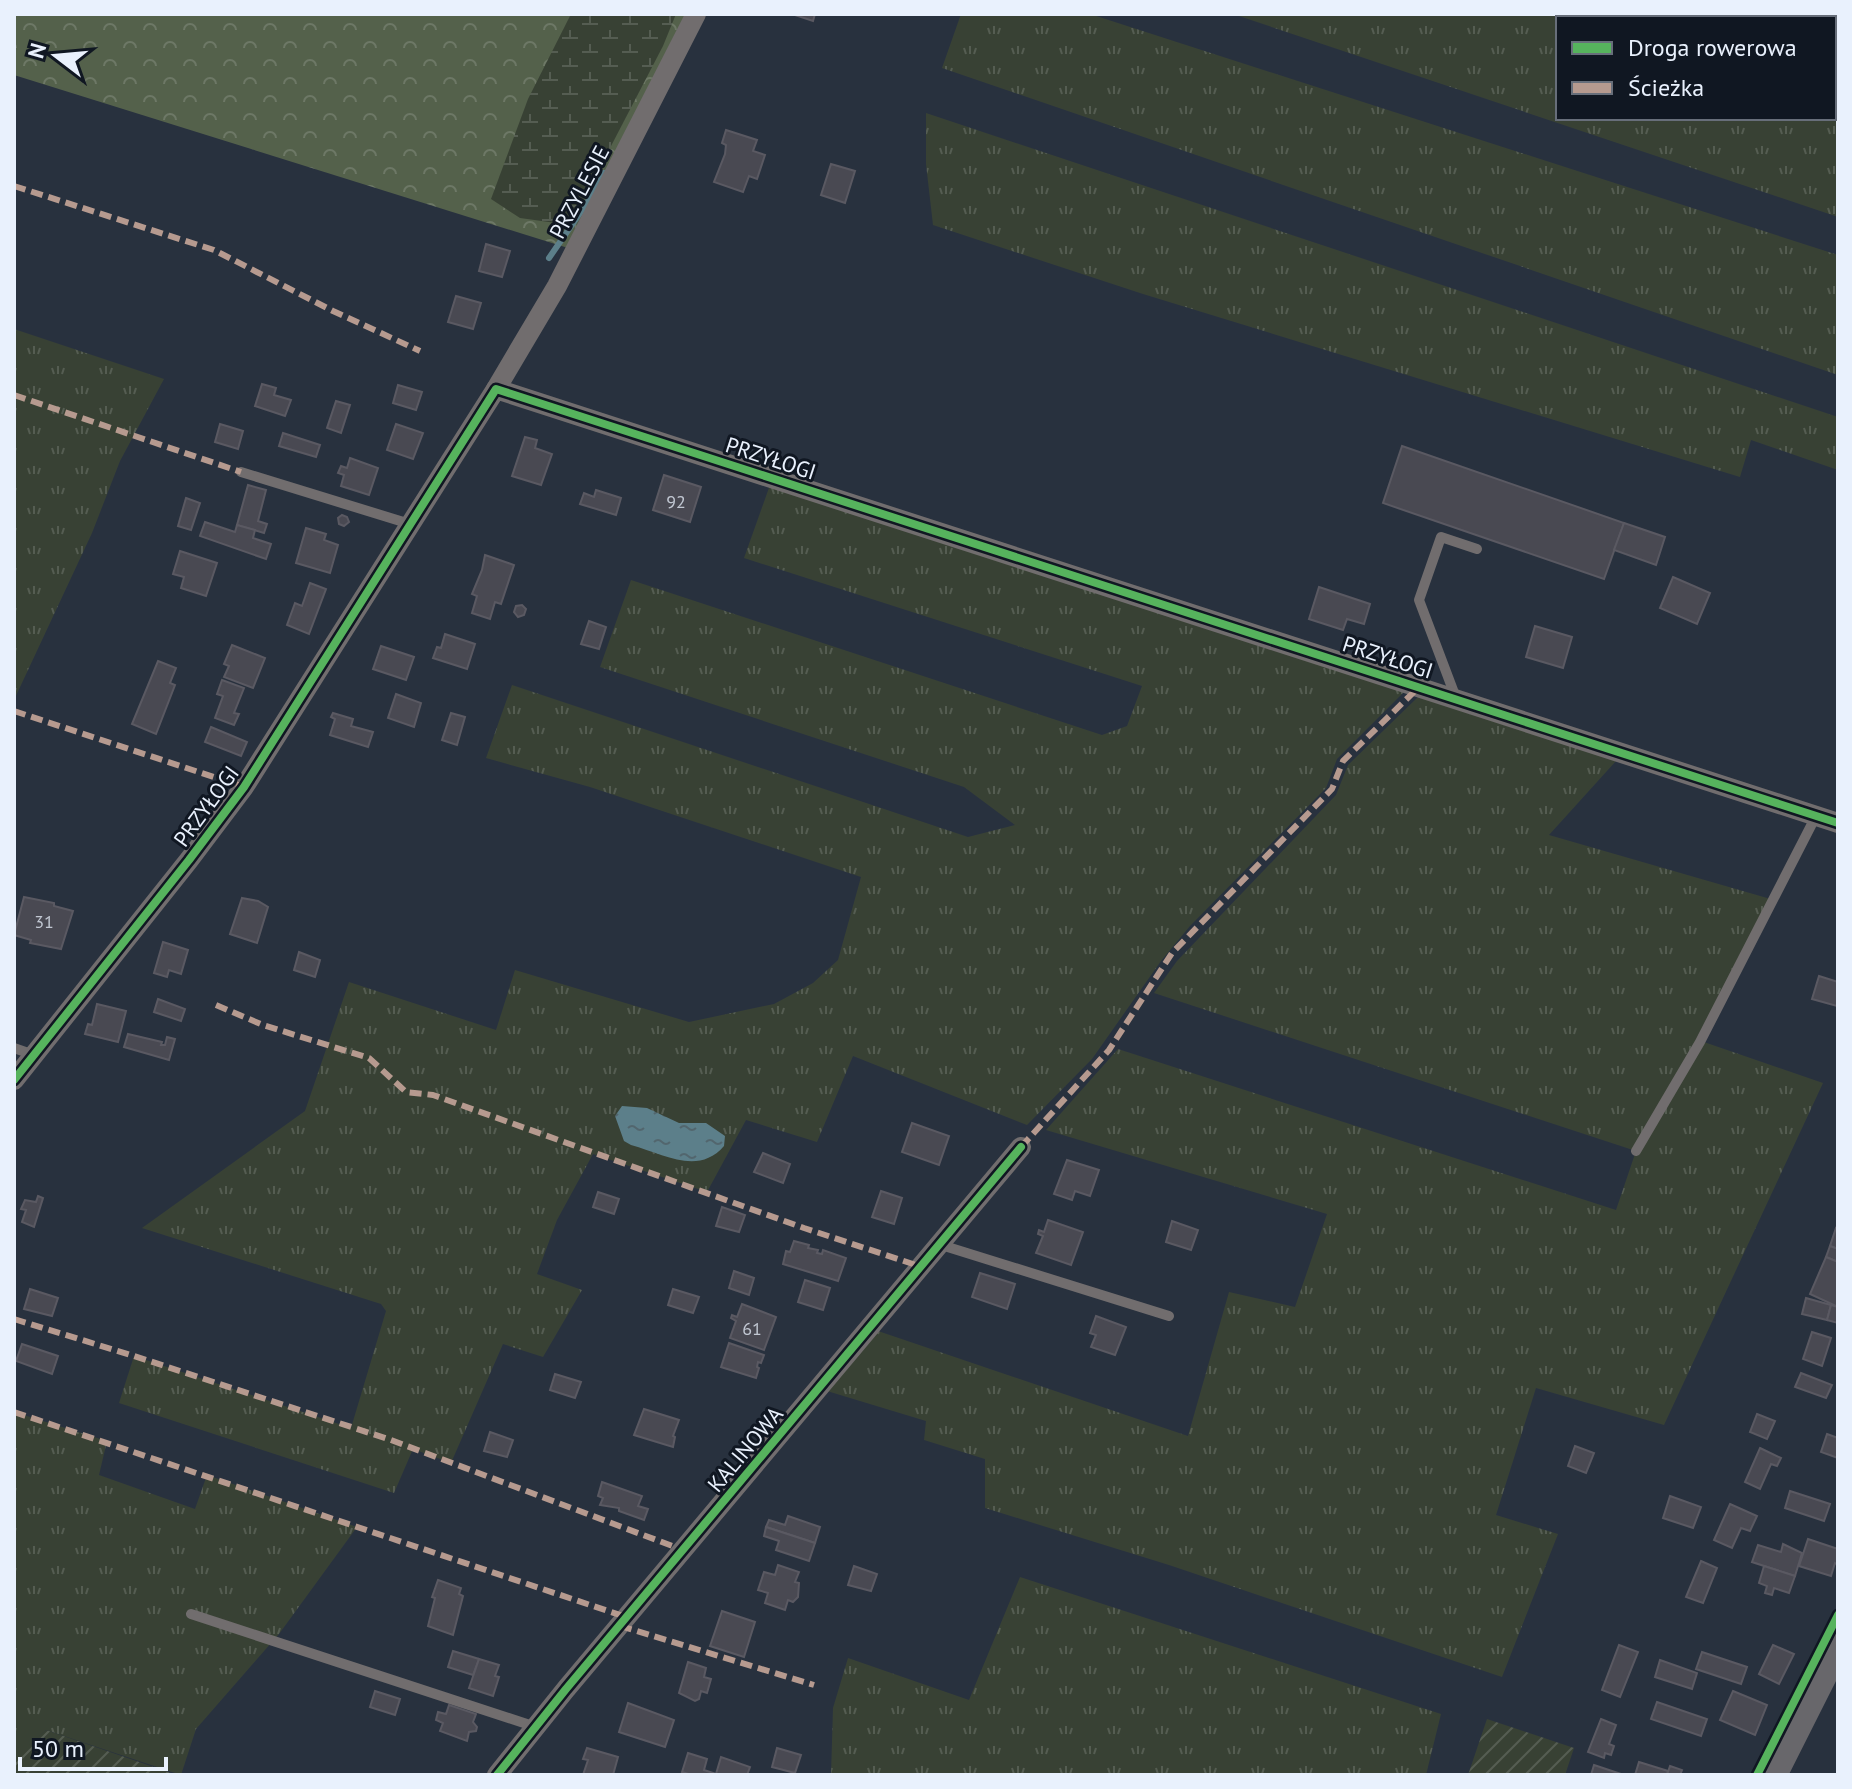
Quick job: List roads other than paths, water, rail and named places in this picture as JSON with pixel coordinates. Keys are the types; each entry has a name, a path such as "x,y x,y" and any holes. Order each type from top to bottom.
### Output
{"street":[{"name":"PRZYLESIE","path":"496,389 557,286 696,14"},
{"name":"PRZYŁOGI","path":"14,1080 244,787 496,389 1838,823"},
{"name":"KALINOWA","path":"497,1775 1021,1147"},
{"path":"1773,1775 1838,1646"}],"lane":[{"path":"241,472 410,524"},
{"path":"1456,698 1419,600 1441,537 1477,549"},
{"path":"1636,1151 1700,1042 1816,816"},
{"path":"14,1048 34,1055"},
{"path":"938,1244 1169,1316"},
{"path":"191,1614 536,1727"}],"water":[{"path":"622,1106 647,1108 679,1123 706,1123 725,1136 724,1146 714,1155 692,1161 631,1145 624,1141 615,1116"}],"waterway":[{"path":"549,258 604,173"}]}
